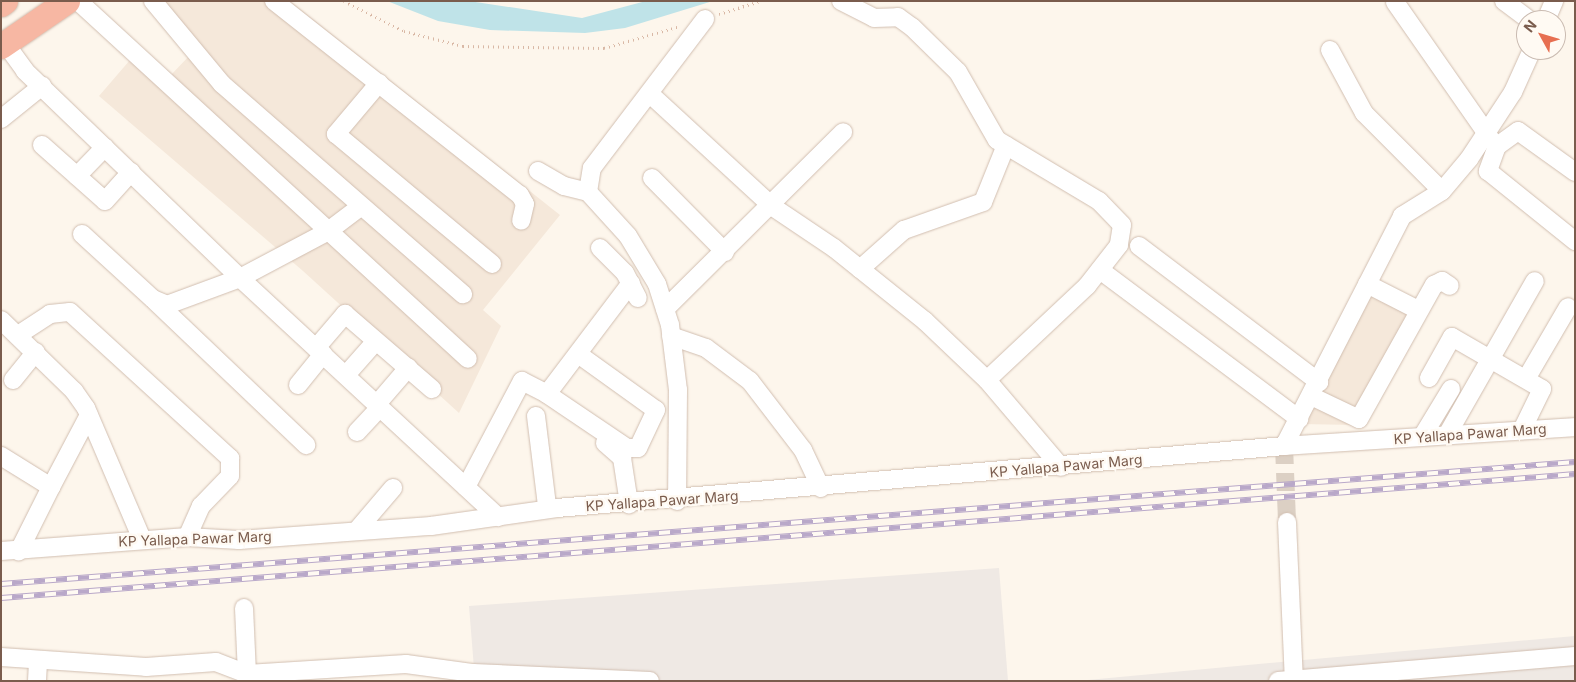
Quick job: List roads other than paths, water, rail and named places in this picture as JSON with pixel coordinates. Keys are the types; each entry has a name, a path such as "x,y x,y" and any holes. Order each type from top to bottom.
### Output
{"highway":[{"path":"1,4 5,1"},
{"path":"3,44 67,1"}],"street":[{"path":"78,1 327,232 468,359"},
{"path":"153,1 222,84 360,207 463,294"},
{"path":"274,1 520,195 525,204 521,221"},
{"path":"841,1 874,18 898,17 912,27 958,72 978,112 1006,145 1099,201 1120,220 1122,238 1100,270 987,380"},
{"path":"1504,1 1516,10"},
{"path":"1396,2 1491,141"},
{"path":"588,192 592,168 650,94 705,18"},
{"path":"3,44 42,86 240,278 495,514"},
{"path":"1330,50 1364,113 1442,191"},
{"path":"1527,60 1491,141 1488,171 1572,233"},
{"path":"379,84 336,134 492,264"},
{"path":"1,118 42,86"},
{"path":"650,94 773,206 860,269 987,380 1061,467"},
{"path":"1284,446 1315,389 1402,216 1420,201 1442,191 1491,141 1518,131 1575,172"},
{"path":"665,310 773,206 843,132"},
{"path":"42,145 105,201 131,172"},
{"path":"860,269 904,230 973,209 983,202 1006,145"},
{"path":"77,176 105,147"},
{"path":"538,171 564,186 588,192 628,236 657,284 671,336 678,390 677,502"},
{"path":"652,178 725,252"},
{"path":"153,298 167,305 179,303 240,278 327,232 360,207"},
{"path":"82,234 153,298 306,445"},
{"path":"1139,246 1315,389 1359,419 1418,310 1437,282 1450,286"},
{"path":"548,394 578,354 635,290 600,248"},
{"path":"1100,270 1299,419"},
{"path":"1447,436 1535,281"},
{"path":"1367,284 1418,310"},
{"path":"1526,379 1568,307"},
{"path":"18,335 50,314 70,312 230,458 230,476 202,506 187,537"},
{"path":"298,385 345,314 432,389"},
{"path":"1,320 74,391 89,416 142,540"},
{"path":"671,336 706,348 750,381 802,450 821,488"},
{"path":"1429,378 1452,337 1542,389 1522,430"},
{"path":"346,375 376,340"},
{"path":"13,380 36,352"},
{"path":"466,487 522,381 548,394 628,448 638,448 656,410 578,354"},
{"path":"357,432 408,368"},
{"path":"1422,437 1451,389"},
{"path":"10,551 51,487 89,416"},
{"path":"536,416 552,507"},
{"path":"561,417 622,458 629,504"},
{"name":"KP Yallapa Pawar Marg","path":"10,551 187,537 239,540 419,525 552,507 677,502 1284,446 1575,427"},
{"path":"1,456 51,487"},
{"path":"358,529 393,488"},
{"path":"1287,522 1289,680 1575,656"},
{"path":"241,678 244,608"},
{"path":"1,657 38,662 146,667 216,662 241,678 406,664 474,677 650,681"},
{"path":"37,681 38,662"}],"water":[{"path":"387,1 469,1 582,18 646,1 713,1 625,28 585,33 490,30 438,21"}],"tunnel":[{"path":"1284,446 1287,522"}],"railway":[{"path":"1,584 1575,462"},
{"path":"1,598 1575,474"}]}
